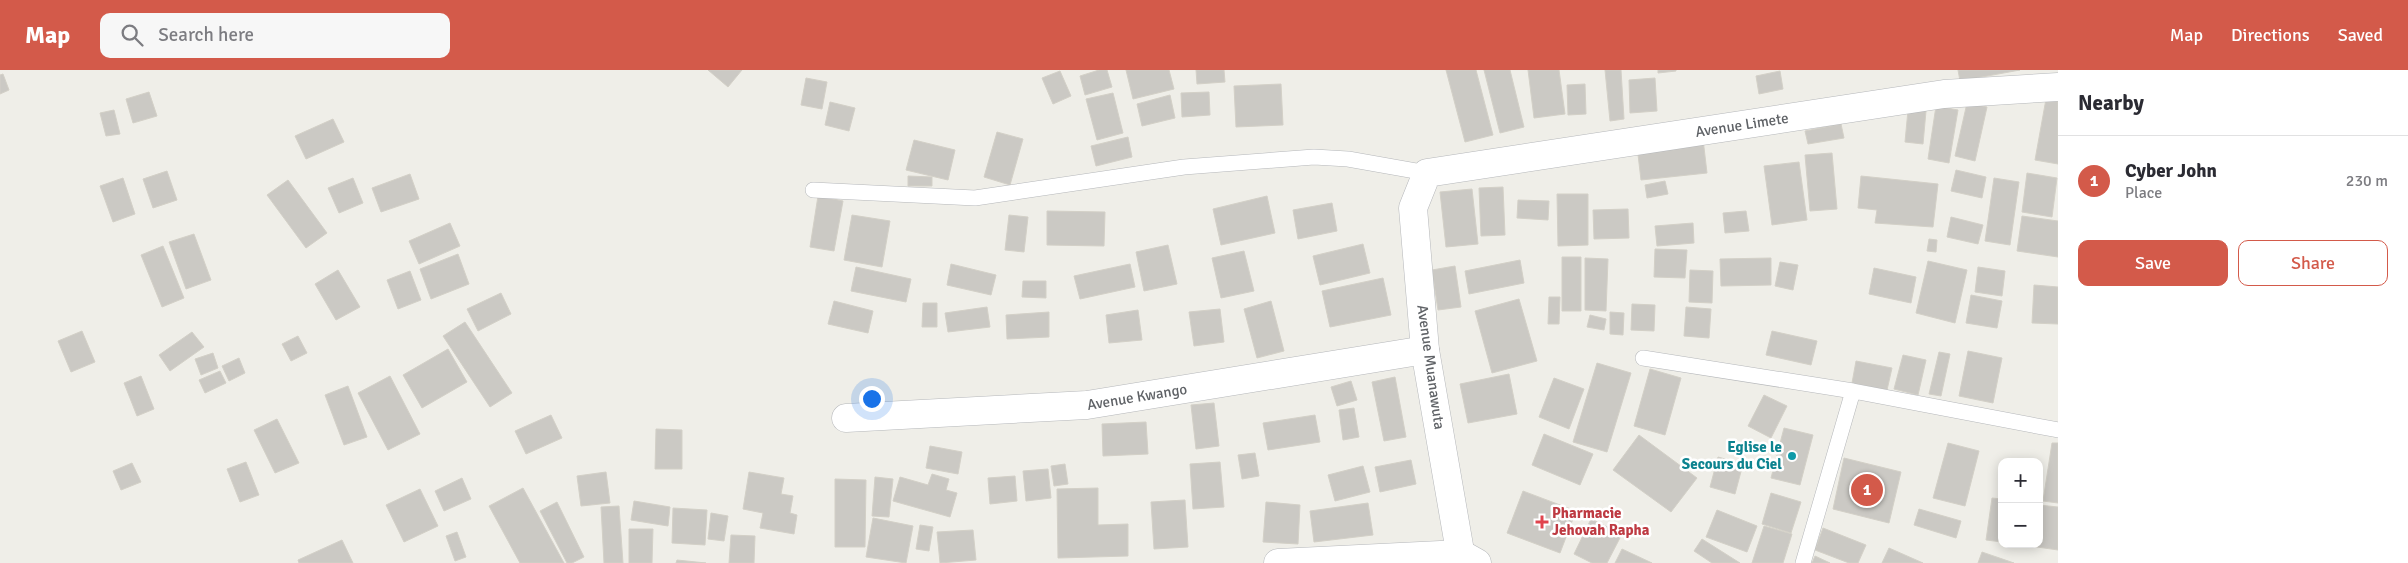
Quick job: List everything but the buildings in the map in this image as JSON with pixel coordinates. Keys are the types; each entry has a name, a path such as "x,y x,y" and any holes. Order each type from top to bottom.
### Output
{"street":[{"name":"Avenue Limete","path":"1427,173 1944,94 2058,87"},
{"name":"Avenue Muanawuta","path":"1427,173 1412,208 1426,350 1466,560"},
{"name":"Avenue Kwango","path":"846,418 1087,405 1426,350"},
{"path":"1278,563 1466,560"}],"lane":[{"path":"813,190 975,198 1184,167 1314,157 1348,159 1427,173"},
{"path":"1643,358 1854,391 2058,430"},
{"path":"1803,563 1854,391"}],"place":[{"name":"Eglise le Secours du Ciel","path":"1792,456"},
{"name":"Cyber John","path":"1867,490"},
{"name":"Pharmacie Jehovah Rapha","path":"1542,522"}]}
